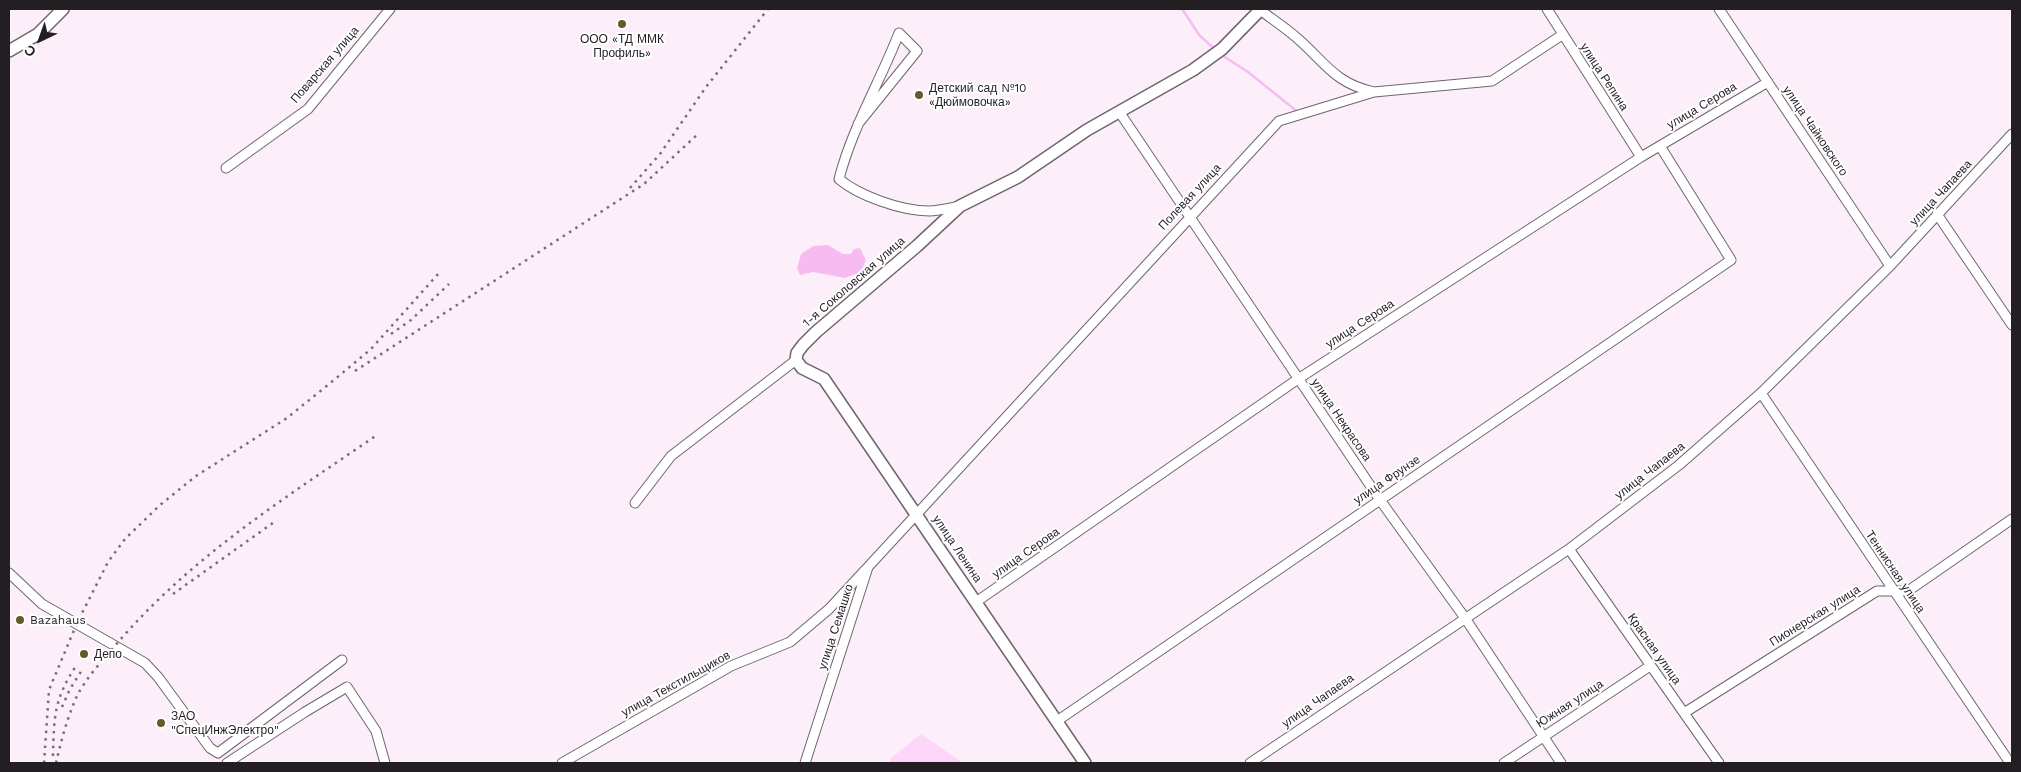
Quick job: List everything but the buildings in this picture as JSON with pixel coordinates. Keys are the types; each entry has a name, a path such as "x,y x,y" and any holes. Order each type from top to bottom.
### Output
{"street":[{"path":"9,51 38,34 63,9"},
{"name":"Поварская улица","path":"226,168 308,109 390,9"},
{"path":"1261,9 1297,37 1327,68 1353,87 1374,92"},
{"name":"1-я Соколовская улица","path":"634,504 671,456 796,360 797,353 816,332 917,246 960,206 1018,177 1087,130 1193,70 1219,51 1261,9"},
{"name":"улица Репина","path":"1547,9 1641,158"},
{"name":"улица Чайковского","path":"1720,9 1890,266"},
{"path":"858,124 916,51 899,33 886,67 858,124 844,158 839,179 849,188 909,210 930,211 960,206"},
{"name":"Полевая улица","path":"917,515 1278,120 1374,92 1492,81 1565,40"},
{"name":"улица Серова","path":"976,602 1298,379 1641,158 1768,82"},
{"name":"улица Некрасова","path":"1120,113 1188,217 1380,500 1465,618 1561,763"},
{"name":"улица Чапаева","path":"1250,763 1569,549 1679,465 1761,393 1890,266 2012,134"},
{"name":"улица Фрунзе","path":"1057,721 1731,260 1660,146"},
{"path":"1938,214 2012,325"},
{"name":"улица Ленина","path":"796,360 802,368 824,379 1085,763"},
{"name":"Теннисная улица","path":"1761,393 2010,763"},
{"name":"улица Семашко","path":"805,763 868,567 917,515"},
{"name":"Пионерская улица","path":"1684,713 1877,591 1908,590 2012,519"},
{"name":"Красная улица","path":"1569,549 1719,763"},
{"name":"улица Текстильщиков","path":"562,763 732,666 790,642 829,609 868,567"},
{"path":"9,574 42,604 116,645 145,664 158,677 199,735 210,748 218,753 342,660"},
{"name":"Южная улица","path":"1504,763 1650,666"},
{"path":"227,763 347,687 376,731 385,763"}],"shaded area":[{"path":"828,245 843,254 851,254 854,249 860,248 866,260 861,272 845,278 813,272 800,275 797,268 801,254 813,246"},
{"path":"921,734 963,763 889,763 891,758"}],"waterway":[{"path":"1182,9 1200,36 1216,50"},
{"path":"1220,54 1248,72 1299,113"}],"railway":[{"path":"630,188 660,154 706,87 768,9"},
{"path":"355,371 644,184 698,134"},
{"path":"44,763 49,690 77,623 108,562 125,539 160,505 196,476 287,418 371,349 439,273"},
{"path":"391,334 411,320 449,284"},
{"path":"56,763 67,722 80,690 90,675 149,609 178,581 242,529 377,435"},
{"path":"173,594 277,520"},
{"path":"53,756 55,719 59,699 76,666"},
{"path":"62,707 70,689 82,670"}],"place":[{"name":"ООО «ТД ММК Профиль»","path":"622,24"},
{"name":"Детский сад №10 «Дюймовочка»","path":"919,95"},
{"name":"Bazahaus","path":"20,620"},
{"name":"Депо","path":"84,654"},
{"name":"ЗАО \"СпецИнжЭлектро\"","path":"161,723"}]}
